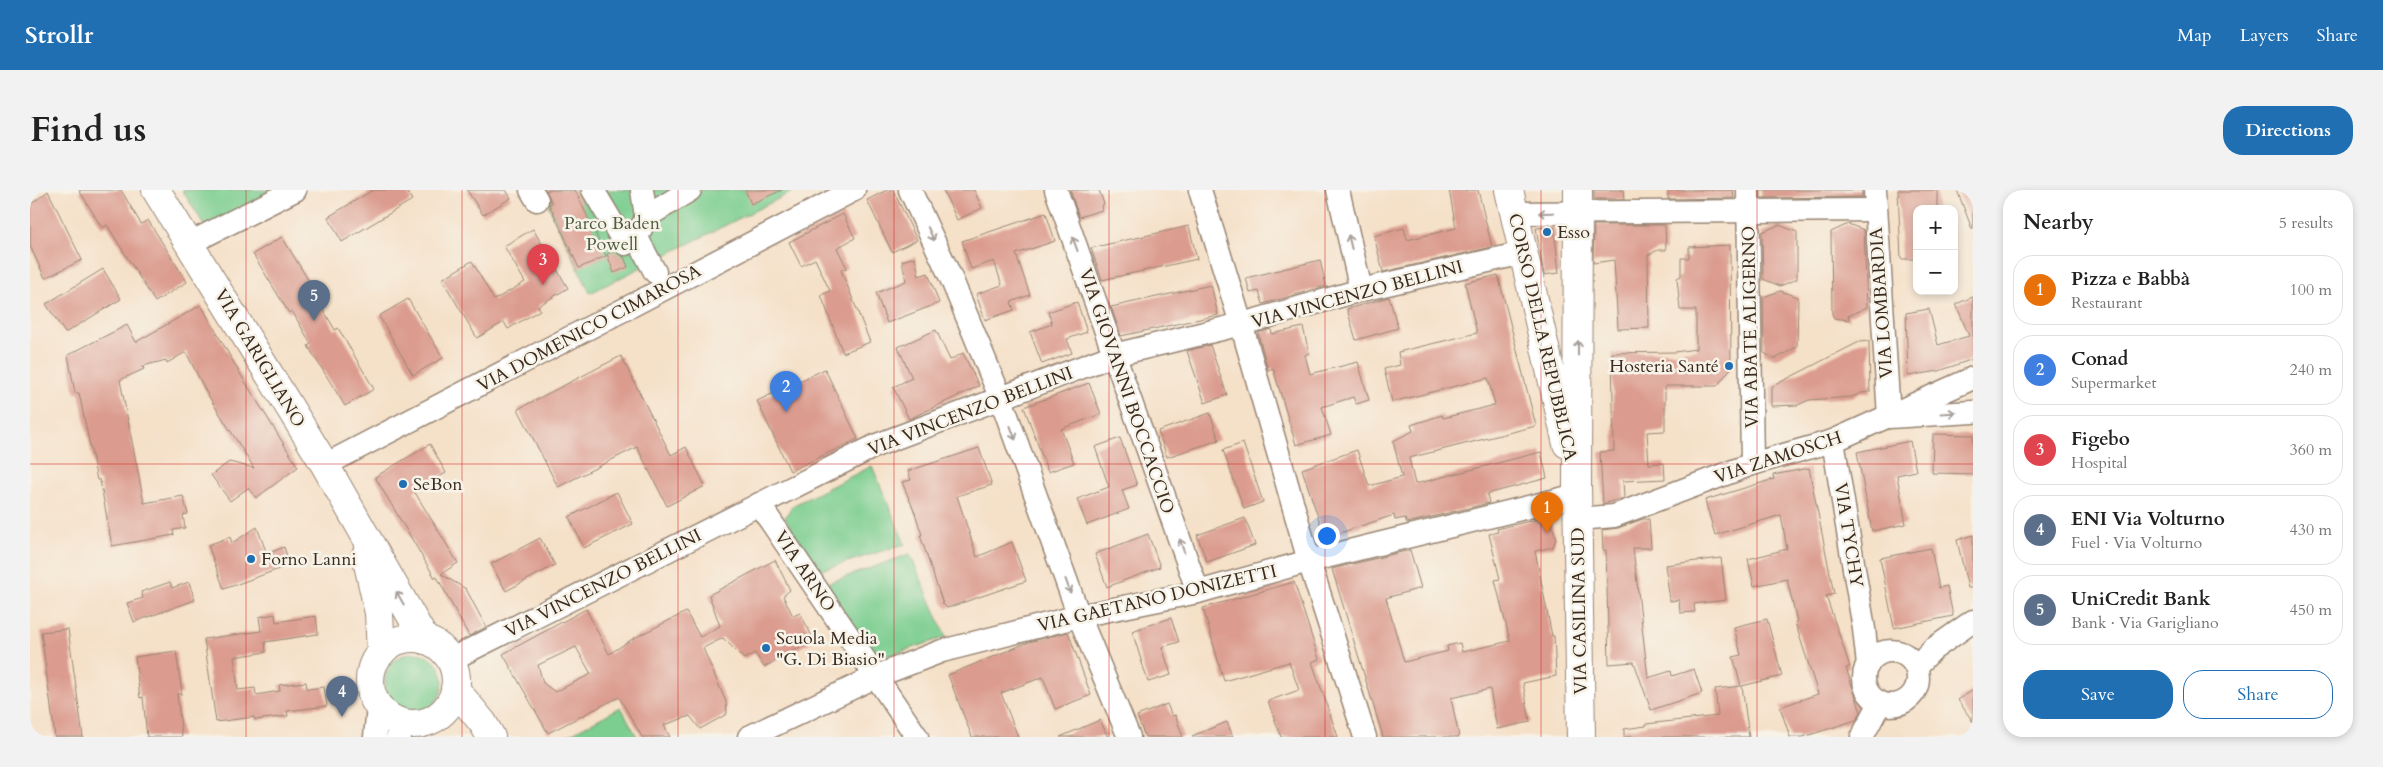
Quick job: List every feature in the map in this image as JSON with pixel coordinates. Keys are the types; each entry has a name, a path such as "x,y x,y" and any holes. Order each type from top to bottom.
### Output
{"main road":[{"name":"VIA GARIGLIANO","path":"156,190 324,465 425,640 439,648 450,660"},
{"path":"1566,386 1578,201"},
{"name":"CORSO DELLA REPUBBLICA","path":"1512,202 1523,253 1566,386"},
{"name":"VIA CASILINA SUD","path":"1566,386 1577,500 1581,737"},
{"name":"VIA GARIGLIANO","path":"360,529 379,613 381,653 375,661 370,679 371,689 378,707"},
{"path":"381,653 401,640 425,640"},
{"path":"378,707 403,730 435,718 448,706 455,689 455,674 450,660"},
{"path":"455,689 483,723 491,737"},
{"path":"435,718 464,728 473,737"}],"street":[{"path":"190,243 295,190"},
{"path":"593,190 625,244 637,238 646,217 642,190"},
{"path":"646,217 690,190"},
{"name":"VIA DOMENICO CIMAROSA","path":"324,465 854,190"},
{"path":"910,190 951,278 1001,399 1079,616 1129,737"},
{"name":"VIA GIOVANNI BOCCACCIO","path":"1056,190 1198,592"},
{"path":"1200,190 1242,324 1309,561 1365,737"},
{"path":"1338,190 1361,290"},
{"path":"1512,202 1875,200"},
{"name":"VIA LOMBARDIA","path":"1875,200 1889,417"},
{"name":"VIA ABATE ALIGERNO","path":"1749,201 1752,464"},
{"path":"637,238 656,272"},
{"name":"VIA VINCENZO BELLINI","path":"450,660 877,445 1114,355 1242,324 1361,290 1523,253"},
{"name":"VIA ZAMOSCH","path":"1577,500 1614,516 1752,464 1833,440 1889,417 1973,378"},
{"path":"1889,417 1973,412"},
{"name":"VIA TYCHY","path":"1833,440 1864,629 1873,659"},
{"name":"VIA GAETANO DONIZETTI","path":"749,737 877,676 942,651 1079,616 1198,592 1309,561 1577,500"},
{"name":"VIA ARNO","path":"759,504 917,737"},
{"path":"1913,663 1973,621"},
{"path":"1893,651 1913,663 1918,686 1911,697 1900,704 1884,704 1869,693 1865,687 1864,679 1873,659 1893,651"},
{"path":"1862,737 1884,704"},
{"path":"1874,737 1884,704"},
{"path":"376,737 378,707"}],"green space":[{"path":"182,190 276,190 205,226"},
{"name":"Parco Baden Powell","path":"541,190 796,190 590,293"},
{"path":"872,466 905,544 818,571 785,518 792,506"},
{"path":"910,554 946,637 891,655 872,657 825,584"},
{"path":"414,653 430,658 438,666 443,682 438,698 430,706 414,711 398,706 390,698 385,682 390,666 398,658"},
{"path":"621,707 637,737 565,737"}],"building":[{"path":"79,190 121,190 141,224 148,220 187,282 155,302 107,225 102,228"},
{"path":"373,190 406,190 412,200 342,242 328,217"},
{"path":"467,190 506,190 511,198 483,215"},
{"path":"546,190 575,190 606,256 579,268 549,204 552,203"},
{"path":"745,190 782,190 751,204"},
{"path":"887,190 893,190 917,240 892,252 867,200"},
{"path":"943,190 974,190 982,208 957,220"},
{"path":"1070,190 1099,190 1104,204 1101,206 1102,210 1079,217"},
{"path":"1449,190 1478,190 1492,247 1383,272 1374,236 1404,228 1407,240 1456,228"},
{"path":"1594,190 1624,190 1625,199 1594,199"},
{"path":"1668,190 1733,190 1734,198 1668,199"},
{"path":"1761,190 1862,190 1862,197 1761,198"},
{"path":"1898,190 1937,190 1937,205 1913,205 1913,259 1901,259"},
{"path":"1957,190 1973,190 1972,229"},
{"path":"48,191 82,260 45,278 30,246 30,205"},
{"path":"1046,213 1055,241 1016,254 1030,295 1011,302 1014,310 985,320 976,294 1002,285 994,261 971,269 962,241"},
{"path":"843,214 855,238 837,248 847,268 841,270 870,342 843,353 821,295 830,291 815,259 801,266 789,242"},
{"path":"1848,224 1864,230 1867,307 1848,316 1849,320 1834,318 1832,314 1831,232"},
{"path":"1594,225 1665,225 1666,250 1658,250 1648,255 1649,328 1618,329 1614,260 1593,263"},
{"path":"1779,225 1797,232 1797,279 1780,286 1763,279 1762,232"},
{"path":"1189,226 1197,259 1102,280 1091,248"},
{"path":"1554,227 1559,273 1544,275 1536,228"},
{"path":"533,229 568,288 538,306 540,310 508,329 504,322 477,338 442,279 472,261 494,300 525,282 504,246"},
{"path":"282,237 318,296 316,297 335,330 338,328 374,389 345,406 308,346 311,344 292,311 289,313 253,254"},
{"path":"1730,245 1731,368 1717,386 1665,386 1665,431 1647,432 1649,464 1664,463 1665,479 1623,481 1624,498 1603,504 1600,452 1614,451 1612,353 1675,352 1696,349 1696,310 1680,310 1677,278 1681,276 1681,258 1689,258 1689,247"},
{"path":"614,251 624,257 628,267 614,273 607,254"},
{"path":"915,257 919,276 928,273 939,303 887,323 876,293 906,281 902,261"},
{"path":"1320,260 1326,286 1263,304 1259,291 1250,293 1246,278"},
{"path":"103,269 121,299 65,333 46,304"},
{"path":"1498,275 1536,426 1409,458 1415,484 1541,452 1547,478 1487,494 1489,503 1407,523 1405,518 1395,520 1394,515 1325,538 1302,469 1357,450 1369,486 1402,477 1393,441 1413,431 1411,425 1442,415 1443,418 1495,405 1488,378 1392,402 1384,369 1400,365 1398,352 1477,333 1465,283"},
{"path":"1211,285 1218,315 1121,336 1111,307"},
{"path":"1780,291 1798,297 1797,347 1775,359 1764,353 1763,297"},
{"path":"1389,297 1398,328 1356,340 1347,309"},
{"path":"1973,297 1973,359 1939,371 1908,376 1906,313 1929,309 1938,345 1969,336 1956,304"},
{"path":"408,299 443,358 413,375 379,316"},
{"path":"1077,302 1087,332 1067,339 1072,353 1042,364 1030,332 1052,324 1048,312"},
{"path":"201,305 239,372 298,467 256,498 248,488 230,501 211,475 229,462 254,468 206,392 186,352 167,363 166,360 143,366 144,369 120,380 144,503 183,496 188,514 183,515 185,528 173,530 174,535 112,546 100,480 97,480 79,393 75,393 68,355 127,325 136,342"},
{"path":"1303,327 1309,353 1305,355 1310,374 1358,362 1369,400 1356,404 1353,397 1322,407 1331,435 1296,445 1273,368 1268,370 1258,333 1271,329 1272,334"},
{"path":"936,330 950,360 963,353 979,386 909,419 893,387 912,378 898,347"},
{"path":"1869,341 1870,392 1852,397 1809,400 1798,405 1771,406 1771,387 1859,342"},
{"path":"1210,345 1227,395 1205,403 1187,351"},
{"path":"621,356 671,455 686,447 705,486 667,506 637,447 558,487 518,409"},
{"path":"825,369 858,439 790,471 757,401"},
{"path":"1089,383 1101,414 1061,429 1074,463 1048,472 1024,407"},
{"path":"1210,413 1219,440 1167,457 1158,431"},
{"path":"1933,434 1973,435 1973,474 1932,473"},
{"path":"1120,438 1137,485 1122,490 1129,509 1087,525 1077,499 1109,487 1095,447"},
{"path":"1910,441 1916,471 1897,475 1906,524 1872,531 1857,452"},
{"path":"1243,443 1263,502 1244,509 1223,450"},
{"path":"430,444 446,473 414,491 458,563 441,574 466,589 486,627 469,636 437,577 435,578 375,477"},
{"path":"979,448 992,485 957,496 977,557 1012,542 1026,581 947,608 943,604 920,535 922,535 915,513 902,482 911,480 908,471"},
{"path":"1809,468 1834,594 1826,596 1850,667 1846,668 1861,712 1856,720 1803,737 1790,737 1780,707 1818,694 1795,622 1797,622 1787,579 1754,586 1748,559 1787,549 1781,515 1715,535 1705,500 1774,479 1773,475"},
{"path":"617,492 633,524 584,548 569,517"},
{"path":"1546,517 1551,522 1556,538 1553,547 1535,551 1552,636 1554,636 1556,676 1523,683 1530,722 1497,729 1490,689 1451,698 1459,737 1383,737 1332,569 1410,550 1421,588 1386,598 1404,662 1448,651 1447,646 1460,643 1462,652 1510,641 1495,580 1500,579 1489,534 1498,532 1497,529"},
{"path":"1245,518 1255,545 1207,562 1197,535"},
{"path":"1643,519 1649,519 1651,548 1633,548 1648,678 1671,671 1672,676 1694,669 1702,693 1651,710 1634,662 1609,664 1606,550 1603,550 1602,530 1618,528"},
{"name":"Forno Lanni","path":"257,527 267,554 284,547 290,565 224,589 208,545 230,537 232,543"},
{"path":"1148,534 1160,567 1107,587 1095,554"},
{"path":"1973,535 1973,588 1968,588 1957,540"},
{"path":"540,538 555,565 506,591 491,564"},
{"path":"1931,548 1939,588 1947,586 1953,616 1894,628 1880,558"},
{"path":"1721,558 1726,600 1694,604 1695,612 1680,613 1679,600 1670,601 1665,565"},
{"name":"Scuola Media \"G. Di Biasio\"","path":"775,560 790,590 783,596 793,616 800,613 814,640 764,667 755,653 744,659 723,638 703,648 726,702 727,714 700,729 690,716 664,725 670,737 642,737 619,697 548,733 503,654 586,609 609,654 634,638 686,612 700,637 720,626 709,595","holes":["576,647 591,674 555,692 543,683 538,665"]},
{"path":"170,582 172,588 189,582 195,600 134,622 127,603 143,598 141,592"},
{"path":"1294,582 1319,659 1312,662 1338,737 1281,737 1268,701 1299,690 1289,662 1224,681 1203,608"},
{"path":"275,614 276,622 316,616 318,634 265,642 266,652 234,657 238,690 255,688 256,695 280,691 279,685 306,682 307,689 324,687 327,706 287,711 288,716 255,720 254,717 216,722 204,639 261,631 259,617"},
{"path":"1171,618 1179,642 1162,647 1171,675 1148,682 1132,631"},
{"path":"1767,619 1782,676 1742,686 1749,737 1624,737 1624,729 1646,726 1646,724 1718,716 1715,689 1741,686 1733,657 1741,655 1734,627"},
{"path":"68,629 83,737 55,737 41,632"},
{"path":"1068,632 1091,695 1055,709 1043,677 1001,693 1018,737 972,737 948,675 1029,642"},
{"path":"176,651 182,694 177,694 182,737 147,737 143,697 140,698 135,657"},
{"path":"1973,690 1973,722 1958,700"},
{"path":"1167,704 1172,716 1175,715 1183,737 1145,737 1137,716"},
{"path":"1100,720 1108,737 1060,737"},
{"path":"1227,722 1233,737 1192,737 1192,736"}],"place":[{"name":"Esso","path":"1547,232"},
{"name":"Figebo","path":"543,285"},
{"name":"UniCredit Bank","path":"314,321"},
{"name":"Hosteria Santé","path":"1729,366"},
{"name":"Conad","path":"786,412"},
{"name":"SeBon","path":"403,484"},
{"name":"Pizza e Babbà","path":"1547,533"},
{"name":"Forno Lanni","path":"251,559"},
{"name":"Scuola Media \"G. Di Biasio\"","path":"766,648"},
{"name":"ENI Via Volturno","path":"342,717"}]}
